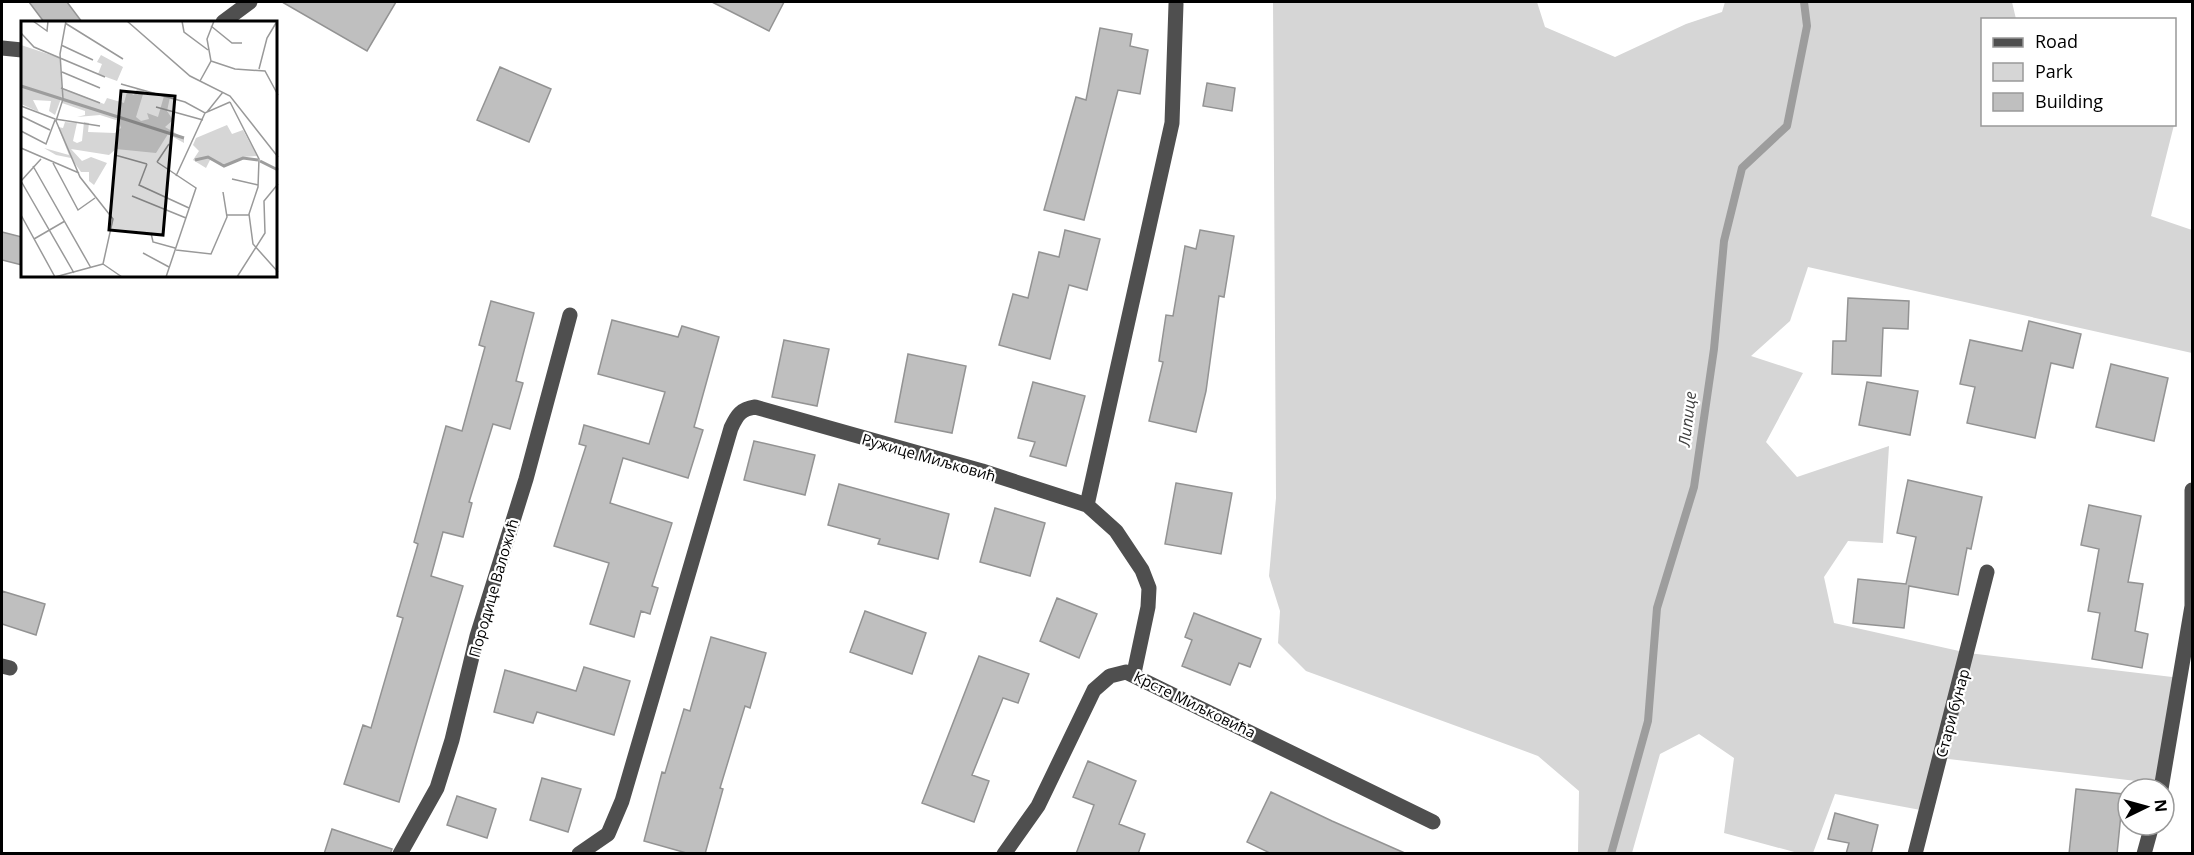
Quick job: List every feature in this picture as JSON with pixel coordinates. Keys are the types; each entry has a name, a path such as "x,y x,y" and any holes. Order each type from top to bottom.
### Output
{"street":[{"path":"224,21 250,2"},
{"path":"1134,673 1148,607 1149,588 1142,570 1116,531 1087,505 1172,123 1176,4"},
{"path":"2,48 21,50"},
{"name":"Породице Валожић","path":"400,854 437,788 452,740 480,627 529,467 570,315"},
{"name":"Ружице Миљковић","path":"579,854 608,834 622,801 732,428 738,414 746,408 755,407 982,471 1087,505"},
{"path":"2163,777 2192,606 2193,490"},
{"name":"Стари бунар","path":"1915,854 1987,572"},
{"name":"Крсте Миљковића","path":"1004,854 1038,806 1094,690 1110,676 1126,672 1134,673 1433,822"},
{"path":"2144,854 2149,837"}],"green space":[{"path":"1273,2 1537,2 1545,27 1615,57 1686,24 1722,12 1725,2 2012,2 2016,18 1981,18 1981,126 2174,126 2151,216 2192,230 2192,353 1808,267 1790,321 1751,356 1803,373 1766,442 1797,477 1889,446 1883,543 1848,541 1824,577 1834,623 1968,653 2181,678 2163,777 2116,779 1940,758 1926,811 1835,794 1813,853 1798,853 1724,833 1734,758 1699,734 1660,754 1632,853 1578,853 1579,791 1538,756 1306,671 1278,643 1280,611 1269,576 1276,498"}],"building":[{"path":"29,2 67,2 81,21 43,21"},
{"path":"282,2 396,2 367,51"},
{"path":"712,2 784,2 769,31"},
{"path":"1100,28 1132,34 1130,46 1148,50 1140,94 1118,90 1084,220 1044,210 1076,97 1086,100"},
{"path":"500,67 551,89 529,142 477,120"},
{"path":"1207,83 1235,88 1232,111 1203,106"},
{"path":"1065,230 1100,239 1087,290 1069,285 1050,359 999,345 1013,294 1028,298 1039,252 1059,257"},
{"path":"1200,230 1234,236 1224,297 1219,296 1206,391 1196,432 1149,421 1163,362 1159,361 1166,315 1173,316 1185,246 1196,249"},
{"path":"2,232 21,237 21,265 2,260"},
{"path":"1848,298 1909,301 1908,329 1883,328 1881,376 1832,374 1833,341 1846,341"},
{"path":"491,301 534,313 516,381 523,383 510,429 493,424 469,502 472,503 463,537 443,532 431,576 463,586 399,802 344,784 363,725 371,728 403,618 397,616 418,544 414,542 446,426 462,431 485,347 479,345"},
{"path":"612,320 678,337 682,326 719,337 694,427 703,430 688,478 623,458 610,503 672,523 652,586 658,588 650,614 641,611 634,637 590,624 609,563 554,546 586,446 579,444 584,425 649,444 665,392 598,374"},
{"path":"2029,321 2081,334 2073,368 2051,363 2035,438 1967,423 1975,387 1960,384 1970,340 2022,351"},
{"path":"784,340 829,349 817,406 772,397"},
{"path":"908,354 966,366 952,433 895,422"},
{"path":"2111,364 2168,378 2154,441 2096,427"},
{"path":"1033,382 1085,396 1066,466 1030,456 1035,442 1018,438"},
{"path":"1867,382 1918,391 1910,435 1859,425"},
{"path":"754,441 815,455 805,495 744,480"},
{"path":"1908,480 1982,497 1971,549 1967,548 1958,595 1909,586 1904,628 1853,623 1858,579 1906,584 1916,537 1897,533"},
{"path":"1176,483 1232,493 1221,554 1165,544"},
{"path":"839,484 949,514 938,559 878,544 880,539 828,525"},
{"path":"2089,505 2141,516 2128,582 2143,584 2135,631 2148,634 2142,668 2092,659 2100,613 2088,611 2099,549 2081,545"},
{"path":"995,508 1045,523 1030,576 980,562"},
{"path":"2,591 45,604 36,635 2,624"},
{"path":"1057,598 1097,614 1079,658 1040,641"},
{"path":"865,611 926,633 912,674 850,652"},
{"path":"1194,613 1261,639 1250,667 1239,663 1230,685 1182,666 1192,640 1185,637"},
{"path":"711,637 766,653 750,708 745,706 720,788 723,789 705,854 690,854 644,841 662,772 665,773 684,709 690,711"},
{"path":"979,656 1029,674 1018,703 1003,698 972,775 989,781 974,822 922,803"},
{"path":"584,667 630,681 614,735 537,712 533,723 494,712 505,670 576,691"},
{"path":"1088,761 1136,781 1119,824 1145,834 1138,854 1076,854 1094,805 1073,797"},
{"path":"542,778 581,789 568,832 530,820"},
{"path":"2076,789 2116,793 2116,837 2119,837 2117,854 2069,854"},
{"path":"1271,792 1407,854 1272,854 1247,842"},
{"path":"457,796 496,809 487,838 447,825"},
{"path":"1835,813 1878,825 1871,854 1846,854 1849,843 1828,839"},
{"path":"332,829 392,849 390,854 324,854"}],"waterway":[{"name":"Липице","path":"1611,854 1648,721 1657,608 1694,487 1714,349 1724,241 1742,168 1787,126 1807,26 1804,2"}]}
